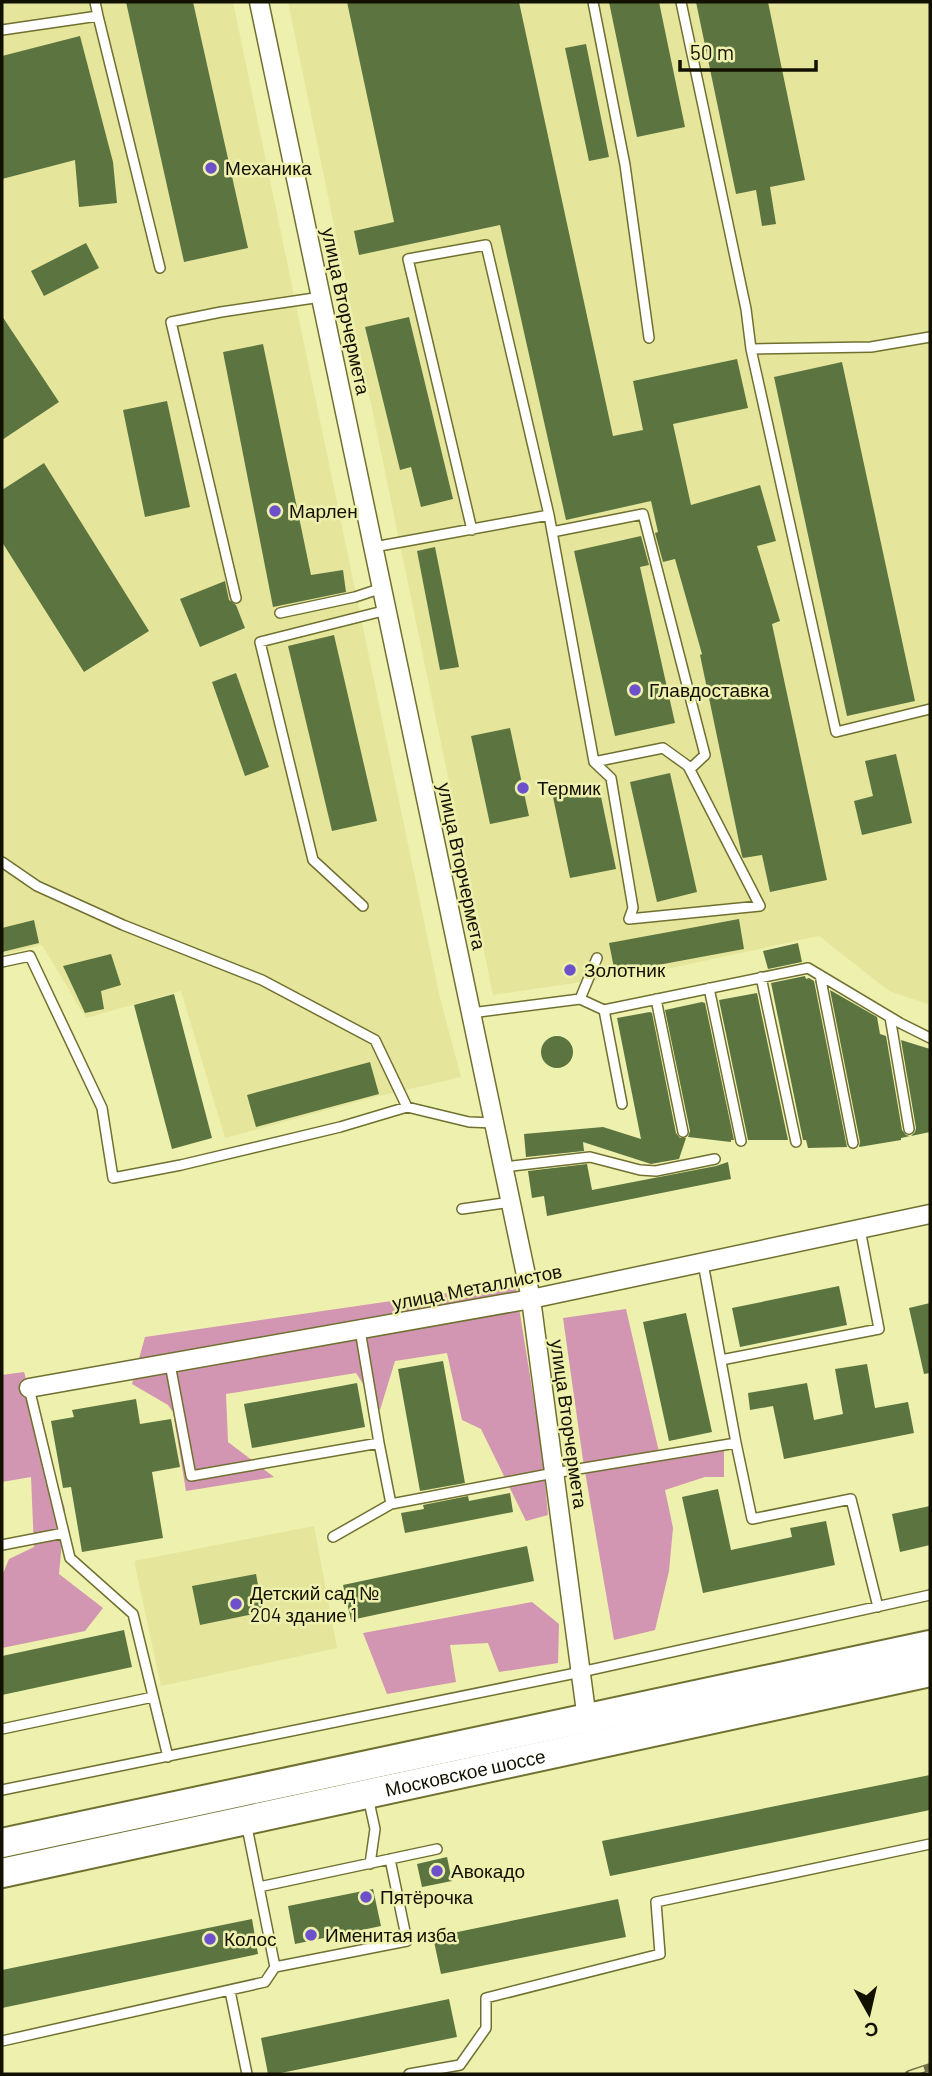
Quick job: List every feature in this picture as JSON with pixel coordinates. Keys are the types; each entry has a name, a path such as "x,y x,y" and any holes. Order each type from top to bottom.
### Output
{"main road":[{"name":"Московское шоссе","path":"2,1873 368,1794 589,1731 930,1645"},
{"name":"Московское шоссе","path":"2,1843 589,1731 930,1672"}],"street":[{"name":"улица Вторчермета","path":"259,2 531,1298 589,1731"},
{"name":"улица Металлистов","path":"29,1388 531,1298 930,1214"}],"lane":[{"path":"95,2 160,268"},
{"path":"593,2 625,165 649,338"},
{"path":"681,2 746,309 751,349 836,732 930,709"},
{"path":"2,30 98,16"},
{"path":"472,530 408,259 486,245 549,515 594,762 611,778 633,908 629,919 760,905 688,766 663,748 594,762"},
{"path":"236,598 171,322 321,297"},
{"path":"751,349 871,347 930,338"},
{"path":"552,532 643,514 705,755 690,769"},
{"path":"374,547 549,515"},
{"path":"280,613 355,597 382,588"},
{"path":"363,906 313,860 260,642 387,610"},
{"path":"2,862 37,886 123,925 262,980 375,1040 407,1107"},
{"path":"2,962 30,956 102,1108 113,1178 181,1165 340,1127 407,1107 469,1122 495,1123"},
{"path":"580,999 597,958"},
{"path":"471,1013 580,999 604,1010 808,968 930,1038"},
{"path":"820,975 853,1143"},
{"path":"761,977 796,1142"},
{"path":"709,988 741,1141"},
{"path":"656,999 683,1132"},
{"path":"604,1010 622,1104"},
{"path":"890,1017 909,1129"},
{"path":"504,1167 590,1157 640,1170 656,1171 715,1159"},
{"path":"462,1209 511,1202"},
{"path":"721,1360 879,1329 860,1229"},
{"path":"704,1263 752,1519 851,1499 878,1607"},
{"path":"360,1330 391,1504"},
{"path":"170,1364 191,1476 379,1443"},
{"path":"29,1388 70,1558 133,1614 167,1757"},
{"path":"333,1537 391,1504 554,1473 736,1443"},
{"path":"2,1545 64,1533"},
{"path":"2,1790 581,1672 930,1595"},
{"path":"2,1729 153,1697"},
{"path":"368,1794 375,1829 370,1864"},
{"path":"2,2041 265,1982 275,1966 246,1821"},
{"path":"409,2074 460,2065 486,2028 486,1998 660,1954 656,1902 930,1844"},
{"path":"259,1887 438,1849"},
{"path":"275,1966 407,1941 390,1859"},
{"path":"230,1991 247,2074"}],"shaded area":[{"path":"2,2 233,2 440,998 461,1077 375,1097 225,1138 181,991 86,1018 42,945 2,955"},
{"path":"288,2 930,2 930,1005 889,991 819,936 657,971 493,995"},
{"path":"515,1283 542,1450 548,1515 526,1521 481,1429 462,1420 447,1353 395,1361 380,1410 356,1373 226,1394 228,1442 274,1477 186,1491 173,1412 168,1405 132,1384 145,1337"},
{"path":"626,1309 659,1452 724,1442 724,1477 705,1477 665,1490 673,1528 669,1571 655,1630 614,1640 583,1460 563,1318"},
{"path":"24,1372 65,1509 59,1574 103,1608 85,1631 2,1648 2,1576 9,1559 34,1547 31,1477 2,1482 2,1375"},
{"name":"Детский сад № 204 здание 1","path":"314,1526 337,1648 161,1686 134,1561"},
{"path":"532,1602 559,1624 558,1663 499,1672 488,1643 450,1645 456,1682 387,1694 363,1633"}],"building":[{"path":"126,2 193,2 248,248 184,262"},
{"path":"347,2 519,2 613,436 643,430 633,381 737,359 748,408 673,424 691,505 760,485 776,541 757,546 780,621 772,624 827,880 770,892 762,855 742,856 700,655 702,654 675,559 663,562 655,533 658,532 651,501 566,520 500,225 359,255 354,231 394,222"},
{"path":"609,2 659,2 685,127 637,137"},
{"path":"696,2 768,2 805,180 770,187 776,224 762,226 756,190 736,194"},
{"path":"80,36 113,162 117,203 79,207 75,160 2,179 2,56"},
{"path":"586,44 609,157 589,161 565,48"},
{"path":"86,243 99,268 44,296 31,271"},
{"path":"2,316 59,402 2,440"},
{"path":"409,317 453,499 421,507 411,467 400,470 365,327"},
{"path":"263,344 311,575 343,570 346,592 273,607 223,352"},
{"path":"842,362 915,701 847,716 774,377"},
{"path":"167,401 190,507 145,517 123,410"},
{"path":"44,463 149,631 84,672 2,542 2,490"},
{"path":"641,536 649,565 640,567 675,723 615,736 574,551"},
{"path":"435,547 459,667 440,670 417,551"},
{"path":"225,581 229,600 236,605 245,628 200,647 180,599"},
{"path":"334,635 377,821 332,831 288,646"},
{"path":"236,673 269,767 245,776 212,682"},
{"path":"510,728 529,816 490,824 471,736"},
{"path":"896,754 912,823 862,835 854,801 873,796 865,761"},
{"path":"670,773 697,892 657,902 630,782"},
{"path":"599,787 616,869 570,878 553,797"},
{"path":"739,919 744,949 615,973 609,943"},
{"path":"34,920 39,943 2,952 2,928"},
{"path":"798,943 802,962 768,969 763,951"},
{"path":"111,954 121,985 101,991 104,1009 85,1013 63,966"},
{"path":"805,976 806,979 814,981 847,1147 808,1148 806,1140 803,1140 771,983"},
{"path":"830,990 877,1017 880,1034 886,1036 902,1130 910,1136 859,1147"},
{"path":"757,993 788,1140 748,1140 719,1000"},
{"path":"174,994 212,1138 172,1149 134,1005"},
{"path":"705,1003 734,1140 731,1142 688,1137 690,1131 665,1010"},
{"path":"650,1012 676,1133 680,1138 686,1138 679,1159 651,1164 583,1142 584,1151 526,1157 524,1134 603,1127 641,1139 617,1018"},
{"path":"557,1036 569,1040 573,1052 569,1064 557,1068 545,1064 541,1052 545,1040"},
{"path":"901,1040 930,1049 930,1132 911,1136 916,1128"},
{"path":"370,1062 379,1094 256,1127 247,1095"},
{"path":"728,1162 731,1179 547,1216 544,1196 532,1198 528,1171 587,1164 592,1190"},
{"path":"839,1286 847,1325 740,1347 732,1308"},
{"path":"930,1303 930,1373 924,1374 909,1308"},
{"path":"686,1313 712,1432 669,1441 643,1322"},
{"path":"443,1361 465,1483 420,1491 398,1369"},
{"path":"867,1364 875,1408 908,1402 914,1433 784,1459 773,1406 750,1410 748,1393 807,1383 814,1420 843,1414 835,1369"},
{"path":"357,1383 365,1427 252,1448 244,1404"},
{"path":"136,1399 140,1424 171,1419 180,1467 152,1472 163,1538 82,1552 71,1487 63,1488 51,1421 74,1417 72,1410"},
{"path":"718,1489 731,1550 792,1537 790,1528 826,1521 835,1565 703,1593 682,1497"},
{"path":"510,1493 513,1512 405,1533 401,1513 424,1509 423,1505 468,1496 469,1501"},
{"path":"930,1506 930,1545 900,1552 892,1514"},
{"path":"527,1546 534,1581 351,1620 343,1585"},
{"path":"256,1574 263,1612 200,1625 192,1586"},
{"path":"124,1630 132,1667 2,1695 2,1656"},
{"path":"930,1775 930,1810 610,1876 602,1841"},
{"path":"447,1857 452,1881 422,1887 417,1864"},
{"path":"373,1889 381,1926 295,1944 288,1906"},
{"path":"618,1899 626,1937 441,1974 433,1937"},
{"path":"252,1919 258,1954 2,2008 2,1970"},
{"path":"449,1999 457,2037 268,2074 261,2038"}],"railway":[{"path":"909,2074 930,2067"}],"place":[{"name":"Механика","path":"211,168"},
{"name":"Марлен","path":"275,511"},
{"name":"Главдоставка","path":"635,690"},
{"name":"Термик","path":"523,788"},
{"name":"Золотник","path":"570,970"},
{"name":"Детский сад № 204 здание 1","path":"236,1604"},
{"name":"Авокадо","path":"437,1871"},
{"name":"Пятёрочка","path":"366,1897"},
{"name":"Именитая изба","path":"311,1935"},
{"name":"Колос","path":"210,1939"}]}
